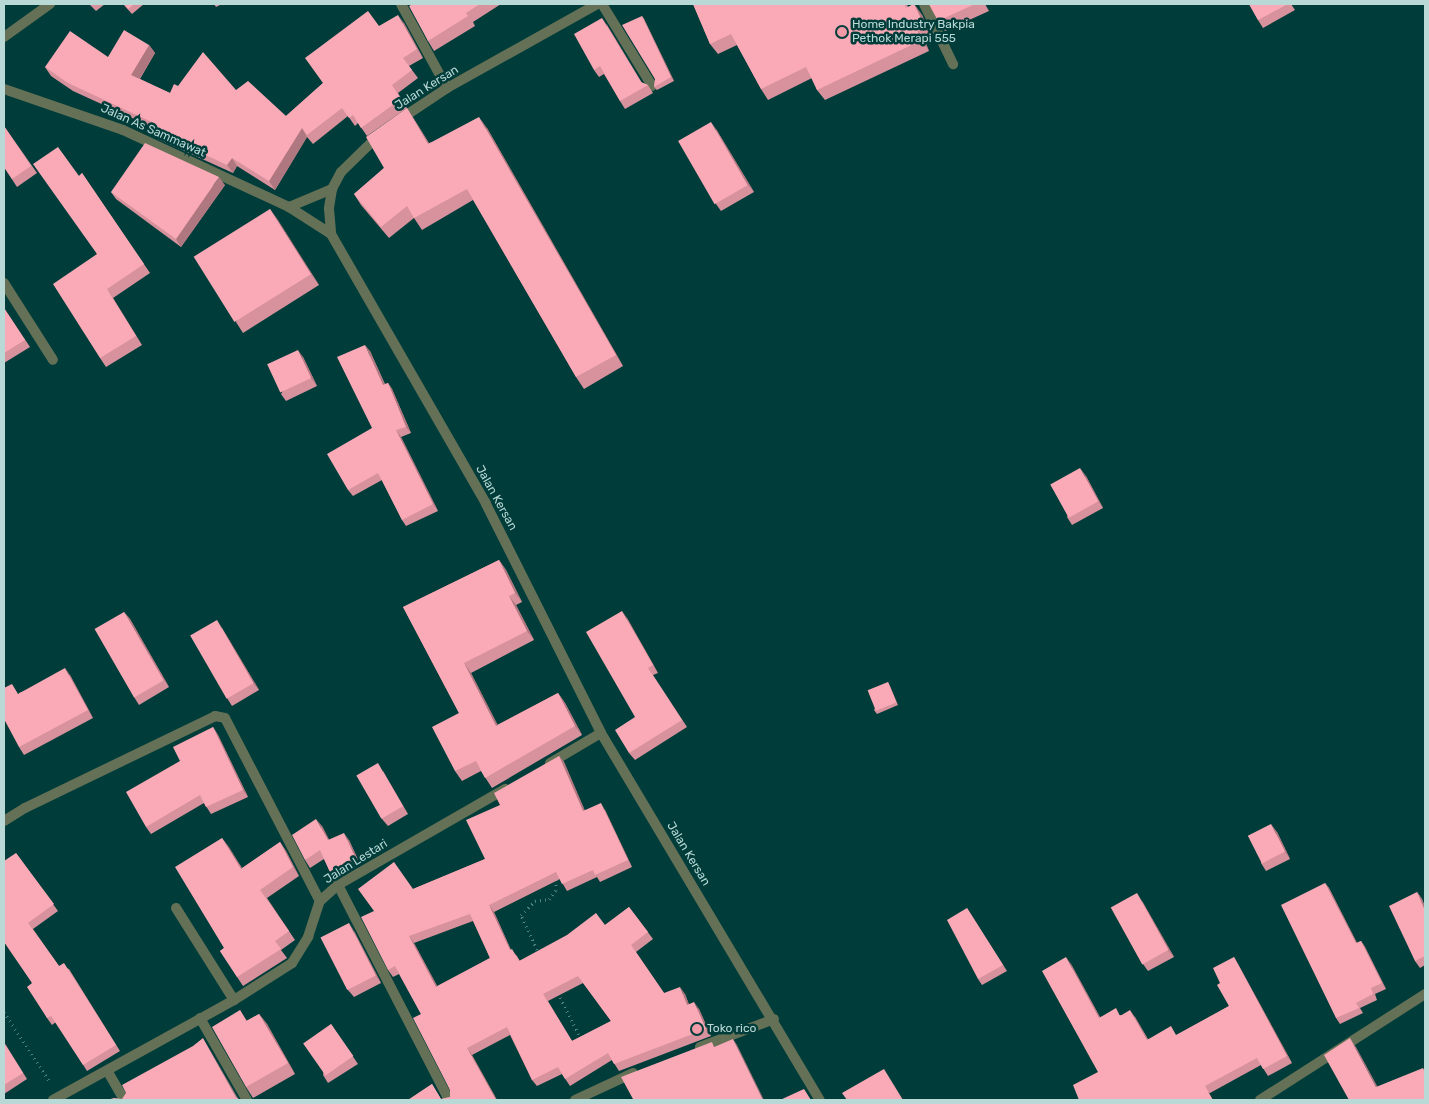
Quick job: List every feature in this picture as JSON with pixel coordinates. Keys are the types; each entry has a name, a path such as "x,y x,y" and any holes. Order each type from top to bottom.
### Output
{"street":[{"path":"4,37 50,4"},
{"path":"401,4 447,88"},
{"name":"Jalan Kersan","path":"598,4 447,88 365,146 341,172 332,189 329,209 331,234 486,504 601,733 774,1019 820,1100"},
{"path":"602,4 652,86"},
{"path":"924,4 953,64"},
{"name":"Jalan As Sammawat","path":"4,89 123,130 289,207 331,234"},
{"path":"289,207 332,189"},
{"path":"4,283 52,360"},
{"path":"4,821 44,798 215,716 225,718 320,901"},
{"path":"536,771 601,733"},
{"name":"Jalan Lestari","path":"56,1098 108,1072 234,1000 292,963 308,937 320,901 338,885 519,781"},
{"path":"338,885 448,1100"},
{"path":"176,908 234,1000"},
{"path":"1260,1100 1425,994"},
{"path":"200,1018 248,1100"},
{"path":"693,1050 774,1019"},
{"path":"579,1099 648,1067"},
{"path":"108,1072 124,1100"}],"path":[{"path":"540,957 521,915 535,901 549,899 556,890 552,870"},
{"path":"557,991 582,1042"},
{"path":"4,1012 56,1098"}],"building":[{"path":"124,4 134,4 128,9"},
{"path":"413,4 480,4 466,13 468,16 428,41 409,6"},
{"path":"693,4 904,4 906,8 914,4 925,27 917,30 922,40 817,90 806,67 761,89 731,34 710,44"},
{"path":"929,4 975,4 938,21"},
{"path":"1249,4 1288,4 1258,20"},
{"path":"368,11 379,26 398,15 417,49 403,58 412,70 392,85 401,99 361,128 353,115 349,118 342,108 307,135 302,128 269,181 232,158 227,165 152,130 156,124 68,83 45,67 70,31 108,57 124,30 149,45 131,75 170,93 174,84 178,86 203,52 236,90 248,81 286,116 323,83 305,58"},
{"path":"642,16 671,77 654,87 655,79 622,25"},
{"path":"602,18 641,82 648,85 620,101 600,66 594,70 574,34"},
{"path":"407,108 428,144 479,117 616,355 576,377 467,189 414,218 407,206 381,227 354,194 384,168 366,137"},
{"path":"711,122 748,185 715,204 678,141"},
{"path":"4,126 31,166 12,179 4,167"},
{"path":"145,143 219,177 176,239 111,192"},
{"path":"58,147 79,176 82,173 144,264 107,289 136,336 100,358 53,284 97,254 33,164"},
{"path":"270,209 311,274 234,322 194,257"},
{"path":"4,308 25,340 4,353"},
{"path":"365,345 383,385 388,383 406,427 396,430 433,504 402,520 378,473 348,490 327,454 372,428 337,357"},
{"path":"298,350 311,378 280,392 267,364"},
{"path":"1080,468 1098,501 1069,518 1050,484"},
{"path":"499,560 515,593 509,596 527,631 464,663 496,726 558,693 575,726 485,778 476,761 455,771 432,727 459,713 403,607"},
{"path":"622,611 653,665 648,668 682,720 629,753 615,730 635,717 586,632"},
{"path":"124,612 164,680 134,697 95,629"},
{"path":"217,620 254,683 227,699 190,636"},
{"path":"65,668 88,710 19,747 4,719 4,688 12,684 18,694"},
{"path":"888,682 896,702 876,711 868,690"},
{"path":"213,727 243,790 206,807 200,795 146,827 126,792 180,761 173,747"},
{"path":"559,756 583,811 601,803 628,860 595,875 593,870 562,884 556,872 489,905 510,950 512,949 519,961 567,935 596,913 605,925 629,907 648,932 631,945 664,993 680,987 687,1005 694,1002 706,1029 614,1064 608,1053 565,1079 558,1067 532,1080 507,1027 467,1048 496,1100 408,1100 432,1084 441,1099 450,1097 450,1090 413,1018 421,1014 395,966 388,970 361,917 374,911 358,889 394,862 413,889 485,859 466,820 500,805 494,793","holes":["470,914 490,958 436,987 409,936","578,976 611,1021 572,1041 543,994"]},
{"path":"378,763 403,806 381,819 356,776"},
{"path":"316,819 328,840 344,833 355,857 330,872 320,850 305,860 292,835"},
{"path":"1271,824 1285,852 1262,863 1248,836"},
{"path":"222,838 241,869 280,842 293,867 260,890 289,931 275,941 281,949 237,977 220,951 224,948 175,867"},
{"path":"16,853 54,904 28,923 59,966 64,963 116,1045 83,1065 51,1016 47,1018 27,987 32,983 4,942 4,861"},
{"path":"1325,883 1356,943 1361,941 1382,983 1371,988 1373,994 1356,1003 1359,1008 1336,1018 1281,905"},
{"path":"1417,892 1425,911 1425,956 1415,961 1389,906"},
{"path":"1137,893 1169,950 1142,964 1111,908"},
{"path":"967,908 1003,965 978,979 947,920"},
{"path":"349,923 376,976 347,990 320,938"},
{"path":"1066,957 1099,1018 1116,1008 1120,1016 1130,1010 1147,1040 1171,1026 1176,1035 1229,1006 1217,985 1220,983 1213,968 1234,957 1287,1056 1263,1069 1257,1058 1205,1086 1213,1100 1079,1100 1073,1085 1098,1072 1042,971"},
{"path":"240,1010 246,1021 259,1014 288,1063 246,1087 212,1027"},
{"path":"331,1024 353,1056 326,1075 303,1044"},
{"path":"203,1038 236,1097 240,1100 107,1100 114,1098 122,1099 126,1093 122,1085 193,1046"},
{"path":"1350,1038 1376,1087 1423,1068 1425,1072 1425,1100 1349,1100 1324,1055"},
{"path":"733,1039 763,1100 631,1100 633,1099 621,1077 712,1042 714,1047"},
{"path":"4,1043 23,1073 4,1085"},
{"path":"884,1069 903,1100 847,1100 842,1093"},
{"path":"804,1089 811,1100 780,1100"}],"place":[{"name":"Home Industry Bakpia Pethok Merapi 555","path":"842,32"},
{"name":"Toko rico","path":"697,1029"}]}
